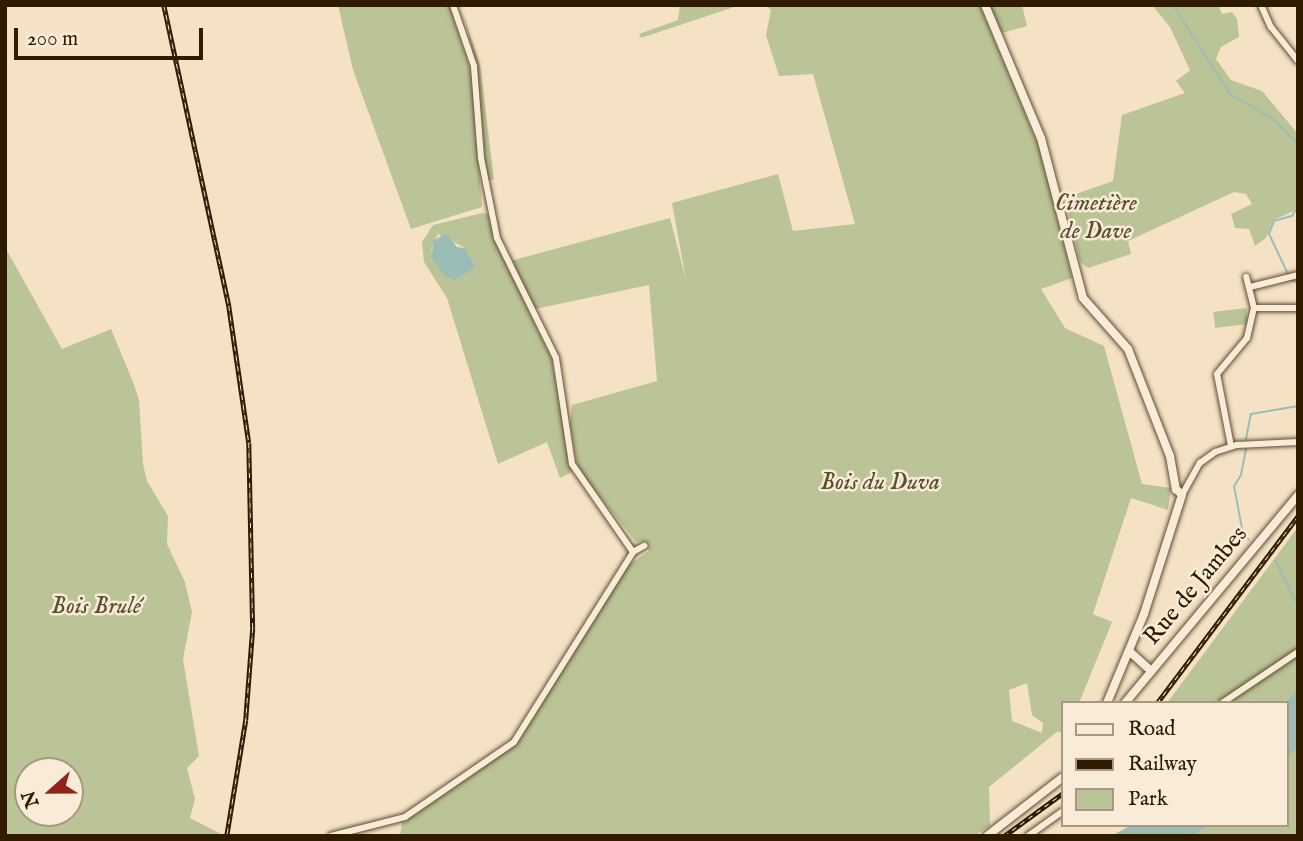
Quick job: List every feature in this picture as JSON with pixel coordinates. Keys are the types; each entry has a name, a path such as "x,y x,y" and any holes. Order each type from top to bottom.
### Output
{"street":[{"path":"453,5 474,66 481,158 497,238 555,358 572,464 633,552"},
{"path":"985,5 1041,138 1080,293 1088,308 1128,349 1170,456 1175,489 1182,495"},
{"path":"1261,5 1271,27 1298,61"},
{"path":"1231,446 1217,374 1243,346 1254,309 1246,276"},
{"path":"1250,287 1292,276"},
{"path":"1254,309 1298,308"},
{"path":"1108,701 1129,651 1182,495 1200,463 1231,446 1298,442"},
{"name":"Rue de Jambes","path":"1127,701 1298,495"},
{"path":"331,836 405,817 514,742 633,552 643,546"},
{"path":"1129,651 1150,670"},
{"path":"1226,701 1298,652"},
{"path":"987,836 1062,778"},
{"path":"1028,836 1062,812"}],"green space":[{"path":"338,5 449,5 472,74 482,207 411,229 353,70"},
{"path":"680,5 740,5 641,38 639,34 678,20"},
{"name":"Bois du Duva","path":"765,5 980,5 1041,152 1072,278 1041,289 1065,328 1104,346 1142,484 1171,488 1168,510 1131,498 1093,614 1112,622 1080,701 1062,701 1062,733 1058,731 989,787 990,825 974,836 400,836 402,822 515,744 624,568 649,551 641,541 636,542 578,469 570,424 572,405 657,381 649,285 535,309 510,261 670,218 686,280 672,203 778,174 793,231 855,224 813,74 779,76 766,35 771,10","holes":["1027,683 1032,715 1043,723 1042,733 1012,721 1009,690"]},
{"path":"989,5 1022,5 1027,26 1002,33"},
{"name":"Cimetière de Dave","path":"1152,5 1218,5 1222,14 1232,12 1237,19 1239,37 1221,47 1216,59 1231,80 1262,91 1298,134 1298,209 1274,220 1266,238 1255,246 1249,229 1235,228 1231,214 1252,204 1246,194 1234,192 1128,241 1131,254 1088,268 1080,262 1065,198 1113,181 1122,115 1185,93 1176,81 1190,70 1170,27"},
{"path":"464,16 480,65 494,179 487,181 476,66"},
{"path":"482,213 488,214 498,248 552,359 572,472 560,478 547,442 498,464 447,298 424,262 422,242 433,225","holes":["438,234 465,248 476,267 468,271 431,249"]},
{"name":"Bois Brulé","path":"5,247 62,349 111,329 133,382 139,400 143,464 147,481 168,516 167,544 185,582 192,612 183,659 199,756 187,768 195,799 190,818 225,836 5,836"},
{"path":"1246,308 1248,324 1215,328 1213,312"},
{"path":"1298,527 1298,649 1221,701 1168,701"},
{"path":"1298,655 1298,689 1286,701 1230,701"},
{"path":"1298,748 1298,836 1194,836 1207,827 1289,827 1289,757"}],"water":[{"path":"446,233 457,247 465,248 476,267 455,280 445,276 432,259 433,241"},
{"path":"1298,689 1298,748 1289,757 1289,701 1286,701"},
{"path":"1128,827 1207,827 1194,836 1111,836"}],"waterway":[{"path":"1173,5 1230,94 1273,119 1298,144"},
{"path":"1288,274 1269,234 1274,221 1292,216 1298,206"},
{"path":"1289,280 1298,282"},
{"path":"1246,439 1251,414 1298,406"},
{"path":"1246,449 1241,475 1234,486 1243,534 1249,540"},
{"path":"1275,560 1298,606"}],"railway":[{"path":"164,5 229,306 249,443 253,628 246,720 227,836"},
{"path":"1159,701 1298,516"},
{"path":"1004,836 1062,794"}]}
